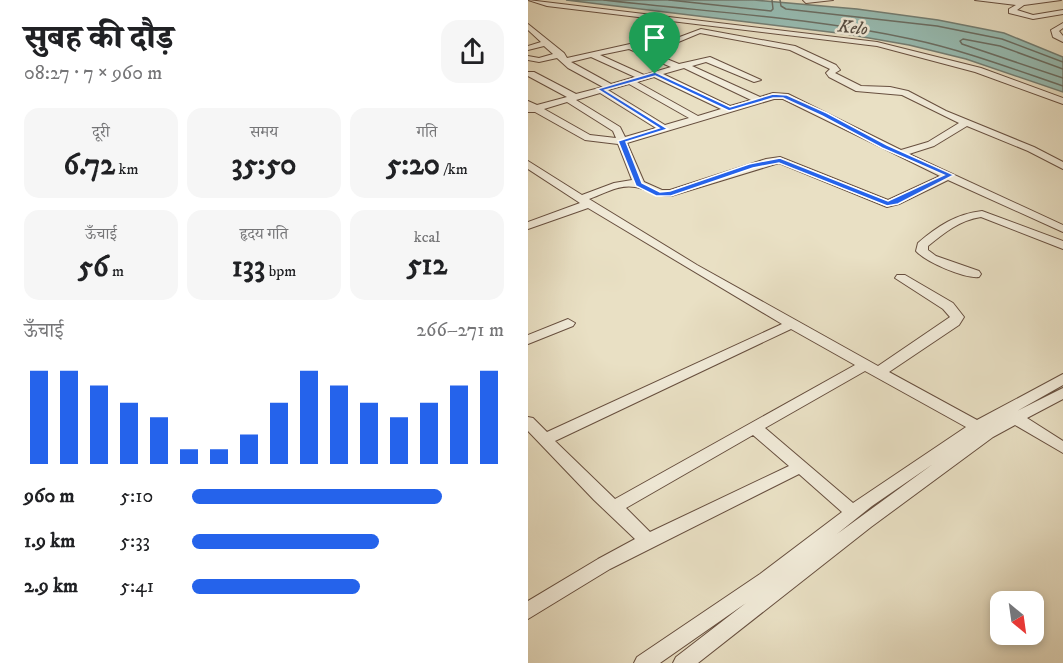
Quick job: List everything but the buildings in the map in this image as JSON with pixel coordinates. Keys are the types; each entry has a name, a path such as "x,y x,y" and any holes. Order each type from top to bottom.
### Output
{"street":[{"path":"531,0 877,44 978,70 1063,101"},
{"path":"806,1 830,0"},
{"path":"978,0 1058,0"},
{"path":"1022,1 1012,11 1031,16 1063,12"},
{"path":"528,10 545,2 879,42 981,66 1063,96"},
{"path":"640,22 792,48 833,67 836,70 830,73 832,75 857,89 905,93 1063,166"},
{"path":"1063,25 1055,30 1056,35 1063,40"},
{"path":"528,26 571,66 665,129"},
{"path":"646,52 674,43 699,31"},
{"path":"528,48 546,43"},
{"path":"528,58 539,60 593,55 630,46 759,100"},
{"path":"593,55 642,77"},
{"path":"531,108 707,59 757,80"},
{"path":"531,74 614,125 639,184"},
{"path":"655,74 729,109"},
{"path":"629,81 697,119"},
{"path":"531,108 588,138 622,141 773,96 784,96 825,114 884,146 1063,228"},
{"path":"902,153 931,144 967,122"},
{"path":"1050,159 1063,154"},
{"path":"530,223 584,202 620,184 639,184 659,194 664,194 752,166 780,160 887,204 950,175"},
{"path":"528,164 584,202 792,324 977,427"},
{"path":"975,274 932,259 922,251 922,244 942,228 970,214 982,214 1063,244"},
{"path":"614,507 754,427 872,369 954,322 957,317 956,312 901,278"},
{"path":"528,340 568,323"},
{"path":"545,439 792,324"},
{"path":"644,663 766,579 853,512 977,427 1063,379 1063,373"},
{"path":"683,663 865,522 988,433 1014,417 1063,393"},
{"path":"1014,417 1063,448"},
{"path":"528,422 600,496 648,540"},
{"path":"754,427 853,512"},
{"path":"528,612 604,564 648,540 800,467"}],"water":[{"name":"Kelo","path":"566,0 754,0 857,9 938,20 1004,33 1063,57 1063,92 966,59 909,45 846,34"}],"route":[{"path":"655,74 729,109 773,96 784,96 825,114 884,146 950,175 887,204 780,160 752,166 671,193 659,194 639,184 622,141 665,129 600,89 655,74"}]}
